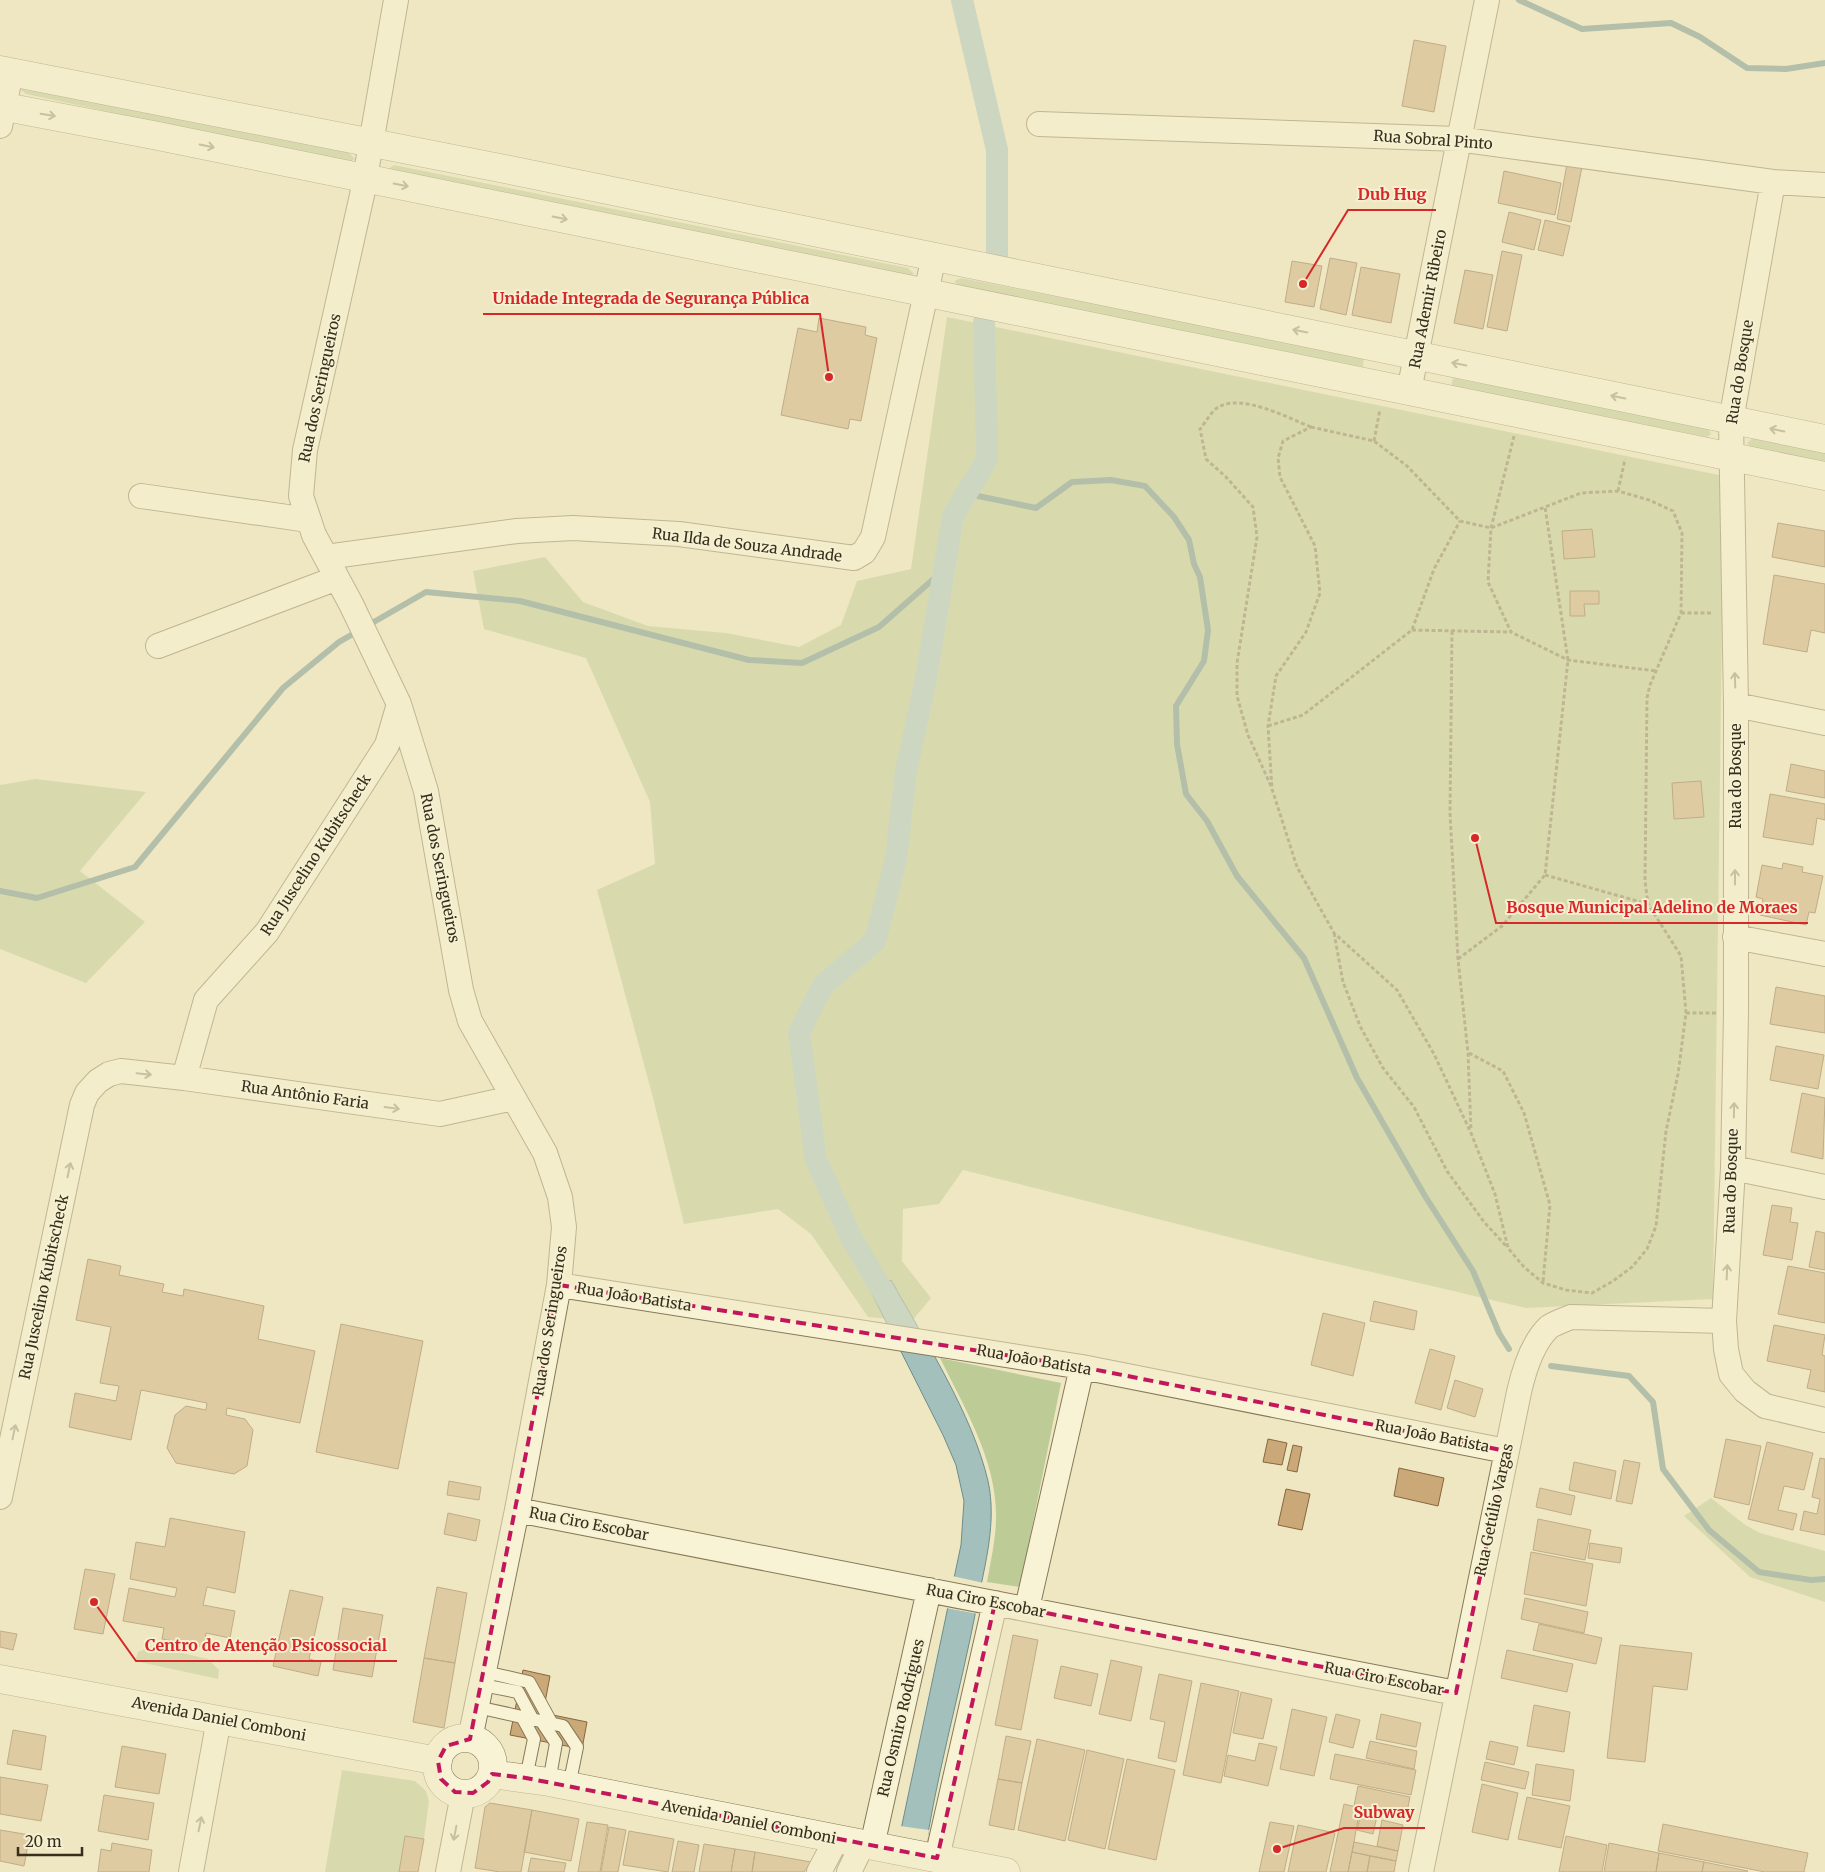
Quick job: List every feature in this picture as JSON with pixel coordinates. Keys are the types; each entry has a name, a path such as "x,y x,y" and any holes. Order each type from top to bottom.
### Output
{"street":[{"name":"Rua dos Seringueiros","path":"396,0 372,144 305,450 301,496 308,520 374,650 399,704 426,791 446,893 461,990 470,1021 545,1153 560,1197 564,1227 559,1285 470,1739"},
{"name":"Rua Ademir Ribeiro","path":"1396,389 1417,355 1486,2"},
{"path":"1825,438 1730,421 934,256 6,71 1,113 365,178 1825,476"},
{"name":"Rua Sobral Pinto","path":"1039,124 1458,139 1773,182 1825,185"},
{"name":"Rua do Bosque","path":"1773,182 1730,421 1736,705 1734,937 1736,1012 1732,1168 1724,1321 1726,1349 1731,1374 1745,1391 1765,1406 1825,1420"},
{"name":"Rua Ilda de Souza Andrade","path":"326,557 517,531 573,528 679,534 854,558 864,552 873,537 934,256"},
{"path":"141,496 308,520"},
{"path":"158,646 336,578"},
{"name":"Rua Juscelino Kubitscheck","path":"184,1078 206,1000 267,932 388,744 399,704"},
{"path":"1736,705 1825,723"},
{"path":"1734,937 1825,954"},
{"name":"Rua Antônio Faria","path":"98,1081 109,1074 121,1071 440,1114 513,1098"},
{"name":"Rua Juscelino Kubitscheck","path":"0,1497 82,1105 87,1093 98,1081"},
{"path":"1732,1168 1825,1187"},
{"name":"Rua João Batista","path":"559,1285 1082,1367 1506,1451"},
{"name":"Rua Getúlio Vargas","path":"1421,1872 1506,1451 1523,1374 1538,1341 1550,1327 1571,1318 1595,1316 1724,1321"},
{"path":"1027,1608 1082,1367"},
{"name":"Rua Ciro Escobar","path":"516,1510 1456,1693"},
{"name":"Rua Osmiro Rodrigues","path":"849,1872 877,1847 937,1592"},
{"path":"931,1857 987,1601"},
{"name":"Avenida Daniel Comboni","path":"0,1679 219,1718 438,1761"},
{"path":"191,1872 219,1718"},
{"path":"470,1739 486,1748 493,1765 492,1774 481,1789 463,1794 447,1786 441,1779 438,1761 446,1746 453,1741 470,1739"},
{"name":"Avenida Daniel Comboni","path":"492,1774 548,1782 836,1840 931,1857 962,1868 1006,1872"},
{"path":"448,1872 463,1794"},
{"path":"819,1872 836,1840"}],"lane":[{"path":"481,1688 529,1682 537,1721 534,1739 548,1782"},
{"path":"481,1688 518,1692 537,1721 556,1743 548,1782"},
{"path":"481,1688 537,1721 563,1726 577,1747 548,1782"}],"path":[{"path":"1374,441 1396,389"},
{"path":"1334,932 1343,982 1360,1026 1383,1068 1414,1108 1447,1170 1484,1222 1524,1267 1543,1283 1566,1290 1592,1293 1613,1282 1632,1266 1647,1249 1656,1226 1666,1131 1678,1074 1686,1013 1681,956 1648,904 1645,881 1648,698 1656,671 1681,613 1682,533 1673,511 1649,500 1618,491 1581,493 1490,528 1460,521 1407,466 1374,441 1311,427 1274,412 1241,402 1218,408 1200,429 1206,459 1226,477 1253,507 1257,537 1237,663 1237,696 1248,735 1272,789 1297,867 1334,932 1397,990 1434,1054 1471,1132 1495,1194 1508,1248"},
{"path":"1511,632 1488,582 1490,528 1519,414"},
{"path":"1272,789 1268,726 1276,676 1306,632 1320,593 1315,546 1280,477 1278,458 1283,442 1311,427"},
{"path":"1618,491 1630,436"},
{"path":"1458,959 1502,926 1545,875 1568,660 1545,506"},
{"path":"1268,726 1304,715 1412,630 1434,569 1460,521"},
{"path":"1681,613 1733,613"},
{"path":"1412,630 1511,632 1568,660 1656,671"},
{"path":"1452,631 1450,813 1458,959 1468,1053 1471,1132"},
{"path":"1545,875 1648,904"},
{"path":"1686,1013 1736,1012"},
{"path":"1468,1053 1503,1071 1524,1114 1550,1205 1543,1283"}],"highlighted area":[{"path":"559,1285 1082,1367 1506,1451 1456,1693 995,1603 937,1858 526,1778 492,1774 488,1782 473,1793 455,1792 441,1779 438,1761 446,1746 470,1739"}],"green space":[{"path":"27,85 349,153 355,159 347,163 26,94 20,89"},
{"path":"394,165 908,268 914,274 906,278 393,173 388,169"},
{"path":"961,278 1364,356 1363,367 959,286 954,281"},
{"path":"947,317 1724,476 1713,1299 1526,1308 1320,1260 963,1170 939,1204 903,1209 902,1261 931,1298 912,1321 868,1317 811,1234 778,1209 684,1224 653,1098 597,890 655,864 650,802 586,658 484,629 473,571 545,557 583,602 648,626 726,633 799,647 841,625 857,581 911,569"},
{"path":"1453,378 1708,428 1711,434 1707,437 1451,386"},
{"path":"1753,438 1825,453 1825,464 1752,449 1747,443"},
{"path":"35,779 146,792 80,871 145,922 86,983 0,949 0,785"},
{"path":"940,1358 1061,1383 1020,1587 987,1582 996,1525 995,1496 991,1475 969,1415"},
{"path":"1711,1498 1744,1524 1760,1533 1825,1551 1825,1602 1750,1577 1684,1516"},
{"path":"152,1646 208,1659 219,1670 218,1679 135,1661 138,1652"},
{"path":"342,1770 415,1781 426,1791 429,1801 424,1839 405,1836 399,1872 325,1872"}],"water":[{"path":"891,1280 946,1378 971,1429 988,1481 991,1512 991,1527 986,1559 933,1805 922,1872 899,1839 961,1545 964,1501 956,1465 943,1435 871,1292"}],"pier":[{"path":"952,1576 984,1583 978,1614 946,1608"},
{"path":"900,1826 929,1830 923,1872 893,1872"}],"building":[{"path":"1414,40 1446,46 1434,112 1402,106"},
{"path":"1567,164 1582,167 1571,222 1557,219"},
{"path":"1504,171 1561,183 1555,215 1498,203"},
{"path":"1509,212 1541,220 1534,250 1502,242"},
{"path":"1545,220 1570,226 1563,256 1538,250"},
{"path":"1502,251 1522,255 1507,331 1487,327"},
{"path":"1330,258 1357,263 1346,315 1320,309"},
{"path":"1292,261 1322,266 1314,307 1285,302"},
{"path":"1361,267 1400,274 1391,323 1352,315"},
{"path":"1465,270 1493,275 1483,329 1454,323"},
{"path":"819,318 866,327 865,335 877,338 861,421 850,419 848,429 781,415 798,328 817,332"},
{"path":"1778,523 1825,531 1825,567 1772,557"},
{"path":"1592,529 1595,557 1564,559 1562,531"},
{"path":"1774,575 1825,584 1825,633 1811,630 1807,652 1763,644"},
{"path":"1570,591 1599,591 1599,604 1584,604 1585,616 1570,616"},
{"path":"1791,764 1825,771 1825,798 1786,791"},
{"path":"1701,781 1704,817 1674,819 1672,783"},
{"path":"1770,794 1825,804 1825,820 1817,818 1813,845 1763,837"},
{"path":"1783,863 1803,867 1802,872 1823,876 1815,913 1809,912 1806,925 1760,915 1763,899 1756,897 1762,865 1782,869"},
{"path":"1776,987 1825,996 1825,1033 1770,1024"},
{"path":"1776,1046 1824,1055 1818,1089 1770,1080"},
{"path":"1802,1093 1825,1098 1823,1159 1791,1152"},
{"path":"1772,1205 1792,1208 1790,1222 1798,1223 1792,1260 1763,1255"},
{"path":"1816,1231 1825,1233 1825,1270 1809,1267"},
{"path":"88,1259 121,1266 119,1275 164,1284 162,1292 183,1296 184,1289 264,1306 258,1339 315,1351 300,1423 227,1408 226,1415 245,1419 253,1430 247,1466 234,1474 176,1463 167,1448 175,1415 186,1406 206,1410 207,1403 141,1390 131,1440 69,1427 75,1393 116,1401 119,1386 100,1383 111,1327 76,1320"},
{"path":"1788,1266 1825,1273 1825,1323 1778,1314"},
{"path":"1374,1301 1417,1311 1414,1330 1370,1321"},
{"path":"1323,1313 1365,1323 1353,1376 1311,1365"},
{"path":"341,1324 423,1341 398,1469 316,1452"},
{"path":"1774,1325 1825,1335 1822,1355 1825,1356 1825,1392 1807,1388 1811,1370 1767,1361"},
{"path":"1430,1349 1455,1356 1441,1410 1415,1403"},
{"path":"1455,1380 1483,1389 1475,1417 1447,1408"},
{"path":"1268,1439 1287,1443 1282,1465 1263,1462"},
{"path":"1726,1439 1761,1446 1749,1505 1714,1497"},
{"path":"1767,1442 1813,1453 1804,1490 1784,1486 1778,1510 1797,1514 1793,1530 1748,1519"},
{"path":"1293,1445 1302,1447 1297,1472 1287,1470"},
{"path":"1820,1458 1825,1459 1825,1535 1800,1530 1804,1511 1817,1514 1820,1499 1812,1497"},
{"path":"1624,1460 1640,1463 1632,1504 1616,1501"},
{"path":"1574,1462 1616,1471 1611,1499 1569,1490"},
{"path":"1399,1468 1444,1478 1438,1506 1394,1496"},
{"path":"449,1481 481,1487 479,1500 447,1495"},
{"path":"1540,1488 1575,1496 1571,1515 1536,1507"},
{"path":"1286,1489 1310,1494 1302,1530 1278,1525"},
{"path":"448,1513 480,1520 476,1541 444,1534"},
{"path":"170,1518 245,1532 235,1593 207,1587 203,1605 235,1611 230,1638 206,1633 204,1647 162,1639 164,1628 123,1621 129,1588 175,1597 177,1588 130,1579 136,1542 165,1547"},
{"path":"1538,1519 1591,1530 1585,1560 1533,1550"},
{"path":"1590,1543 1622,1548 1620,1563 1588,1558"},
{"path":"1531,1552 1593,1564 1586,1606 1524,1594"},
{"path":"85,1569 115,1574 103,1634 74,1629"},
{"path":"437,1587 467,1593 455,1663 424,1658"},
{"path":"290,1590 323,1597 309,1659 321,1662 318,1676 273,1666"},
{"path":"1525,1598 1588,1612 1584,1633 1521,1619"},
{"path":"343,1608 383,1615 372,1677 333,1670"},
{"path":"1539,1624 1602,1638 1596,1664 1533,1650"},
{"path":"0,1631 17,1634 13,1650 0,1647"},
{"path":"1013,1635 1038,1640 1021,1730 995,1725"},
{"path":"1620,1645 1692,1653 1687,1690 1653,1686 1645,1762 1607,1758"},
{"path":"1507,1650 1573,1664 1567,1692 1501,1678"},
{"path":"424,1658 455,1663 444,1728 413,1722"},
{"path":"1111,1660 1142,1667 1131,1721 1099,1714"},
{"path":"1061,1666 1098,1674 1091,1706 1054,1698"},
{"path":"523,1670 550,1676 543,1713 587,1722 582,1749 510,1735"},
{"path":"1159,1674 1192,1681 1176,1762 1158,1758 1165,1722 1150,1719"},
{"path":"1201,1683 1239,1691 1221,1783 1183,1775"},
{"path":"1241,1692 1272,1699 1263,1739 1233,1733"},
{"path":"1534,1705 1570,1712 1564,1752 1527,1746"},
{"path":"1292,1709 1327,1717 1314,1776 1280,1769"},
{"path":"1336,1714 1360,1720 1353,1748 1329,1742"},
{"path":"1381,1714 1421,1723 1416,1747 1376,1739"},
{"path":"13,1730 46,1736 41,1770 7,1764"},
{"path":"1006,1736 1031,1741 1022,1783 998,1779"},
{"path":"1037,1739 1085,1750 1065,1841 1018,1830"},
{"path":"1370,1741 1417,1751 1414,1769 1366,1758"},
{"path":"1490,1741 1518,1747 1514,1765 1486,1759"},
{"path":"1259,1743 1277,1747 1268,1786 1224,1776 1228,1755 1255,1761"},
{"path":"122,1746 166,1754 159,1794 115,1787"},
{"path":"1087,1750 1124,1759 1105,1849 1068,1840"},
{"path":"1335,1754 1416,1770 1411,1795 1330,1779"},
{"path":"1127,1759 1175,1770 1156,1860 1108,1849"},
{"path":"1485,1762 1529,1772 1525,1789 1481,1780"},
{"path":"1536,1764 1574,1770 1570,1801 1532,1795"},
{"path":"0,1777 48,1785 41,1821 0,1814"},
{"path":"998,1779 1022,1783 1014,1830 989,1825"},
{"path":"1482,1784 1518,1793 1508,1840 1472,1832"},
{"path":"1358,1786 1410,1797 1406,1817 1354,1806"},
{"path":"104,1795 154,1803 148,1840 98,1831"},
{"path":"1527,1797 1570,1806 1561,1848 1518,1839"},
{"path":"490,1803 532,1810 521,1872 500,1872 475,1868 485,1807"},
{"path":"1344,1804 1360,1808 1348,1872 1330,1872"},
{"path":"1362,1809 1378,1812 1373,1834 1357,1830"},
{"path":"532,1810 579,1819 571,1861 524,1852"},
{"path":"1382,1820 1403,1825 1398,1851 1377,1846"},
{"path":"587,1822 608,1825 600,1872 578,1872"},
{"path":"1270,1822 1294,1826 1284,1872 1259,1872"},
{"path":"1663,1824 1808,1853 1804,1872 1765,1872 1658,1851"},
{"path":"1298,1825 1335,1833 1326,1872 1288,1872"},
{"path":"609,1827 626,1830 618,1872 601,1872"},
{"path":"0,1830 30,1835 24,1866 0,1861"},
{"path":"629,1831 674,1839 668,1872 623,1865"},
{"path":"405,1836 424,1839 418,1872 399,1872"},
{"path":"1566,1836 1607,1845 1602,1872 1559,1872"},
{"path":"678,1841 699,1845 694,1872 672,1872"},
{"path":"1354,1842 1398,1851 1396,1861 1352,1852"},
{"path":"112,1843 152,1850 149,1872 98,1872 101,1849 111,1851"},
{"path":"1609,1843 1659,1853 1656,1872 1604,1872"},
{"path":"704,1844 735,1849 731,1872 699,1872"},
{"path":"735,1849 755,1852 752,1872 731,1872"},
{"path":"755,1852 811,1862 804,1872 752,1872"},
{"path":"1352,1852 1370,1856 1367,1872 1348,1872"},
{"path":"1659,1853 1704,1862 1702,1872 1656,1872"},
{"path":"1370,1856 1396,1861 1394,1872 1367,1872"},
{"path":"531,1858 566,1863 564,1872 528,1872"},
{"path":"1704,1862 1748,1871 1702,1872"}],"waterway":[{"path":"962,0 997,150 997,256"},
{"path":"1519,0 1582,29 1671,23 1700,37 1747,68 1786,69 1825,63"},
{"path":"895,1312 852,1239 816,1160 799,1032 823,985 875,941 896,859 906,771 925,684 953,516 987,459 984,322"},
{"path":"971,486 978,496 1036,508 1072,482 1111,480 1145,486 1174,517 1189,540 1194,564 1200,577 1208,630 1204,661 1176,706 1177,744 1186,794 1207,821 1237,876 1304,958 1357,1078 1425,1196 1473,1271 1499,1333 1509,1349"},
{"path":"0,891 37,898 135,867 283,688 339,642 426,592 520,601 749,660 802,663 879,627 946,568"},
{"path":"1551,1366 1629,1376 1653,1402 1663,1469 1709,1530 1759,1572 1811,1580 1825,1579"}],"place":[{"name":"Dub Hug","path":"1303,284"},
{"name":"Unidade Integrada de Segurança Pública","path":"829,377"},
{"name":"Bosque Municipal Adelino de Moraes","path":"1475,838"},
{"name":"Centro de Atenção Psicossocial","path":"94,1602"},
{"name":"Subway","path":"1277,1849"}]}
